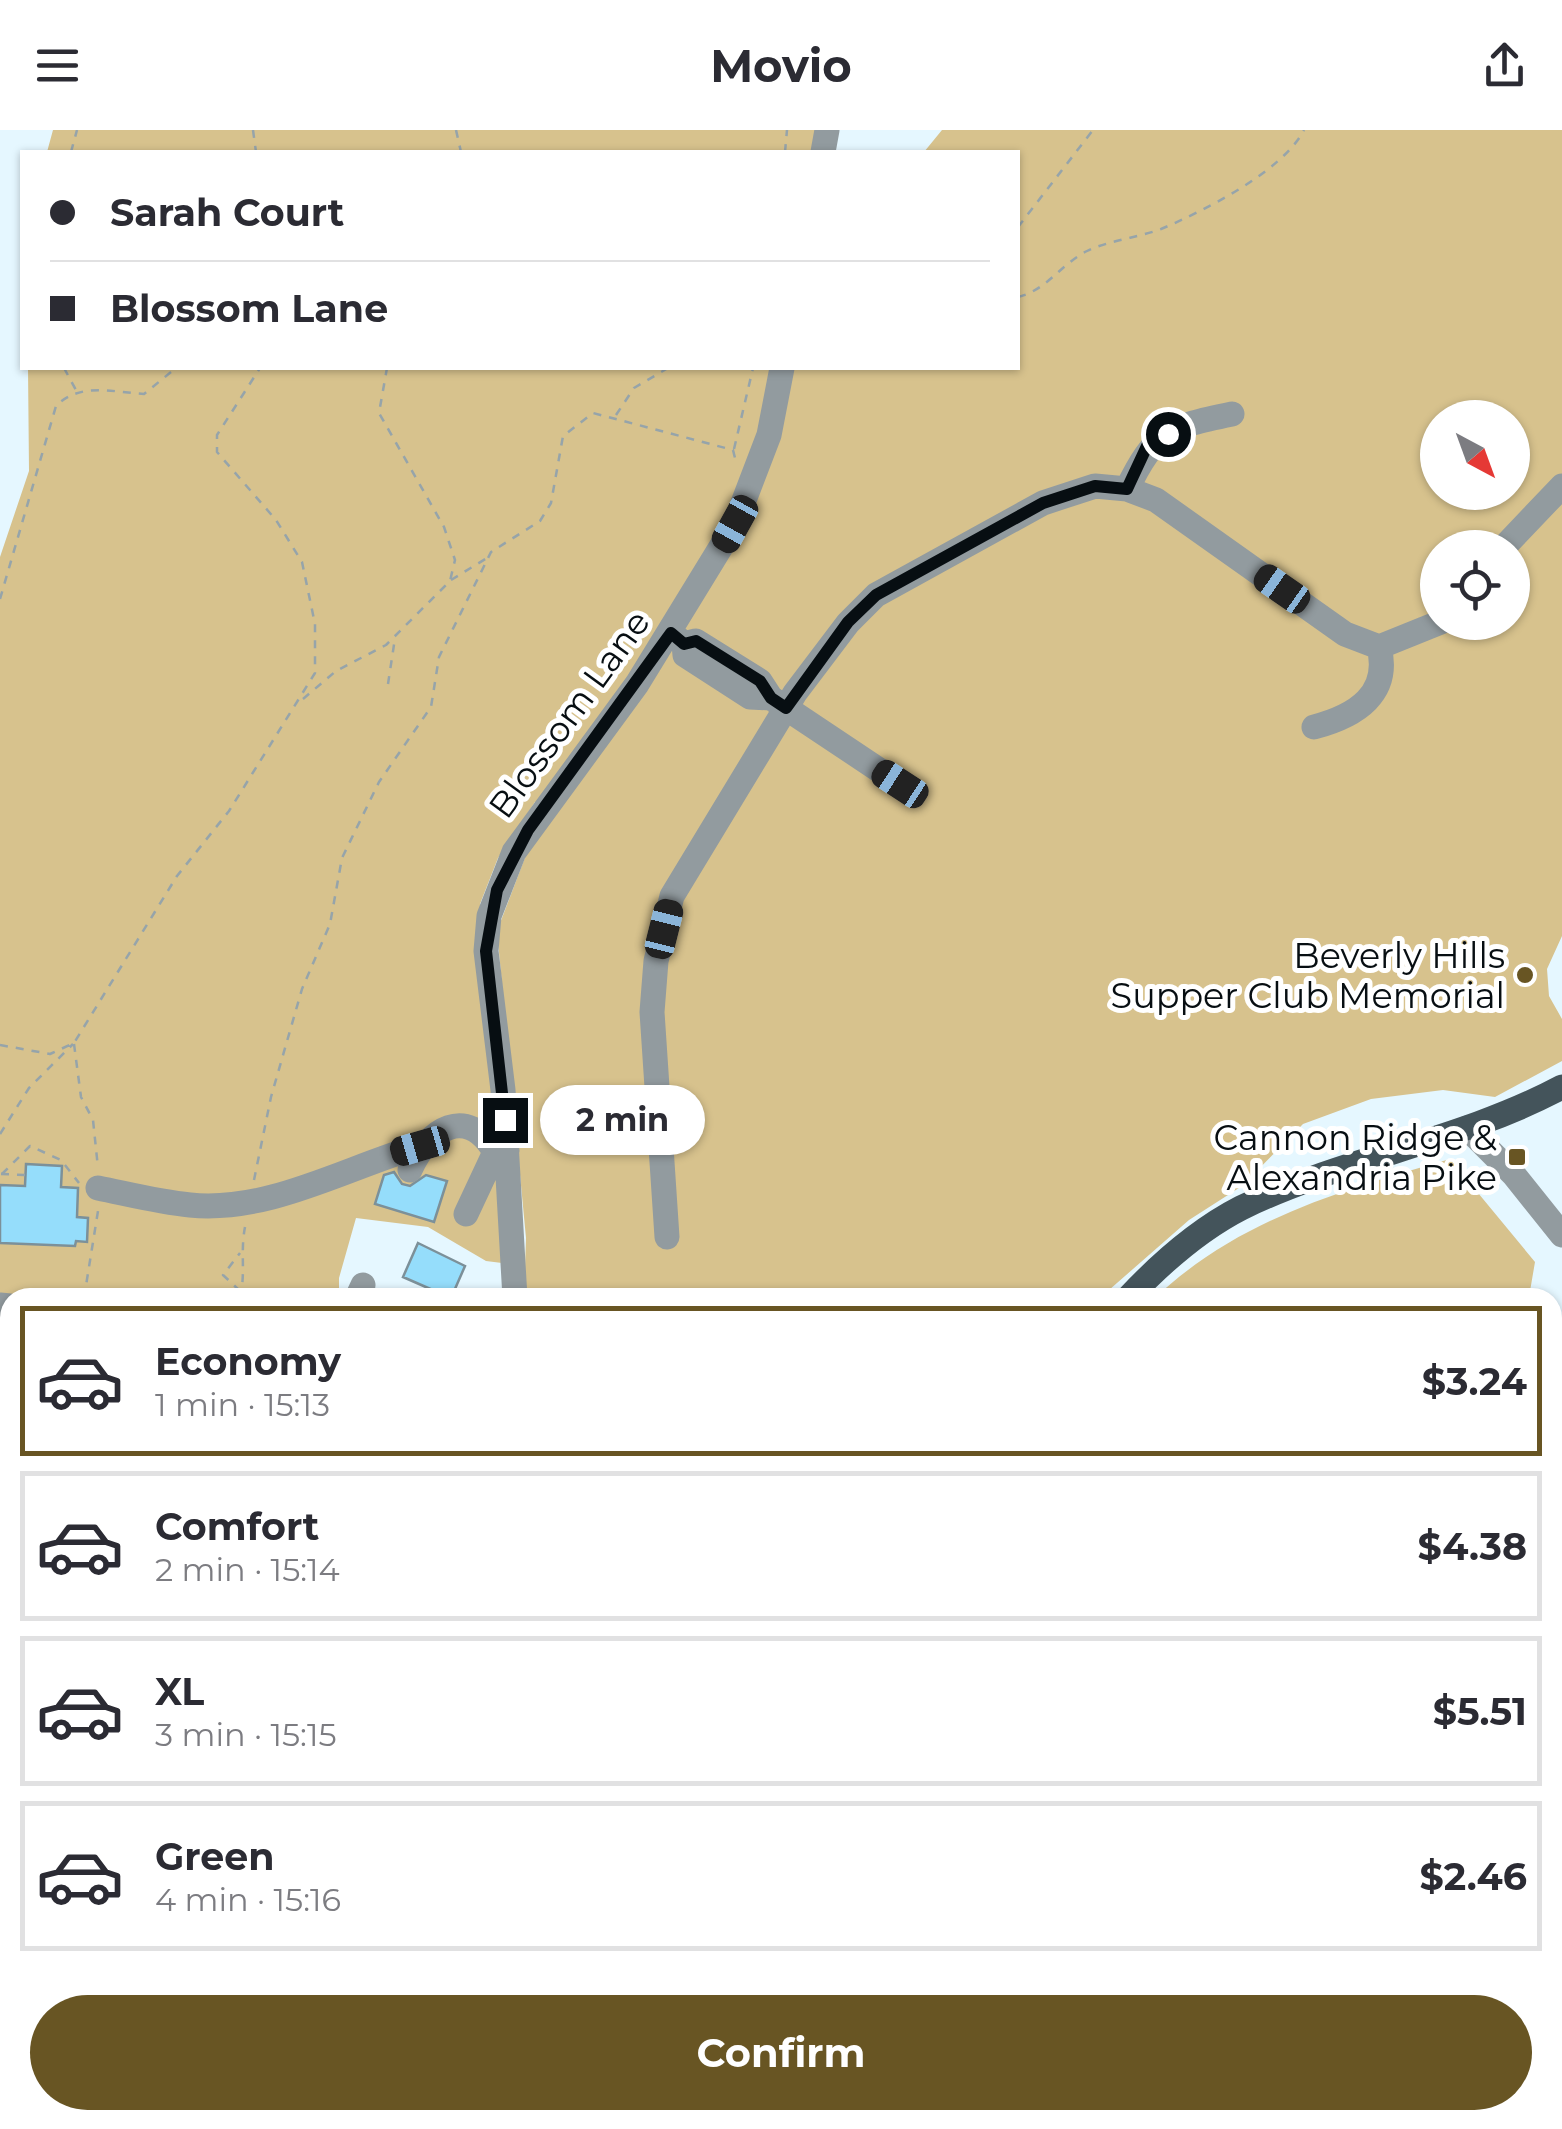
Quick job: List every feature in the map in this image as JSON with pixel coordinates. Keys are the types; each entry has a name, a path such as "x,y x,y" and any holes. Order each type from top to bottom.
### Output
{"main road":[{"path":"1138,1288 1172,1255 1242,1208 1467,1128 1562,1087"}],"street":[{"name":"Blossom Lane","path":"514,1288 486,951 497,890 528,830 677,639 756,476 782,370"},
{"path":"1127,489 1147,446 1190,422 1232,414"},
{"path":"666,1237 652,1012 656,962 672,896 778,703 876,595 1043,503 1095,486 1127,489 1156,500 1346,634 1379,647 1420,630"},
{"path":"1520,530 1562,486"},
{"path":"677,639 685,656 750,697 778,703 900,784"},
{"path":"1314,727 1339,720 1378,689 1385,669 1379,647"},
{"path":"98,1188 192,1206 250,1200 332,1180 366,1162 415,1158 452,1126 471,1125 501,1152 466,1214"},
{"path":"1467,1128 1514,1174 1562,1234"}],"path":[{"path":"1020,224 1093,130"},
{"path":"1020,296 1036,292 1086,251 1162,228 1261,175 1295,148 1304,130"},
{"path":"65,370 76,391"},
{"path":"0,598 56,406 76,391 144,394 174,370"},
{"path":"0,1134 29,1088 48,1074 74,1043 177,876 229,811 315,673 315,624 302,562 276,520 217,452 217,436 259,370"},
{"path":"387,370 379,413 444,527 455,560 450,580"},
{"path":"615,417 634,388 665,370"},
{"path":"736,463 733,450 745,416 753,370"},
{"path":"301,700 336,671 395,636 450,580 540,521 551,503 563,436 594,413 733,450"},
{"path":"242,1288 246,1278 240,1253 271,1097 302,989 330,924 342,858 378,782 431,707 439,657 488,558"},
{"path":"388,684 395,636"},
{"path":"0,1045 50,1054 74,1043"},
{"path":"1,1174 30,1146 61,1160 81,1185 98,1188"},
{"path":"1,1174 26,1174"},
{"path":"232,1288 223,1275 240,1253"}],"shaded area":[{"path":"53,130 819,130 815,150 48,150"},
{"path":"942,130 1562,130 1562,936 1547,969 1549,996 1562,1019 1562,1061 1495,1097 1443,1090 1371,1099 1303,1124 1242,1186 1189,1220 1111,1288 524,1288 526,1238 497,931 529,847 557,806 535,802 498,858 480,904 479,961 510,1264 486,1261 428,1227 356,1218 339,1288 0,1288 0,557 29,471 28,370 1020,370 1020,150 926,150"},
{"path":"1450,1159 1535,1262 1531,1288 1167,1288 1222,1247 1257,1227 1371,1183"}],"building":[{"path":"26,1164 62,1166 61,1187 78,1188 77,1217 88,1218 87,1242 76,1241 75,1246 0,1243 0,1185 25,1186"},
{"path":"394,1172 402,1184 410,1186 426,1175 447,1181 434,1222 375,1204 384,1175"},
{"path":"418,1243 465,1266 455,1288 428,1288 403,1277"}],"place":[{"name":"Beverly Hills Supper Club Memorial","path":"1525,975"},
{"name":"Cannon Ridge & Alexandria Pike","path":"1517,1157"}],"route":[{"path":"505,1120 486,951 489,916 497,890 528,830 609,724 671,633 684,644 696,641 760,681 771,698 786,708 848,622 876,595 1043,503 1095,486 1127,489 1147,446 1168,434"}]}
